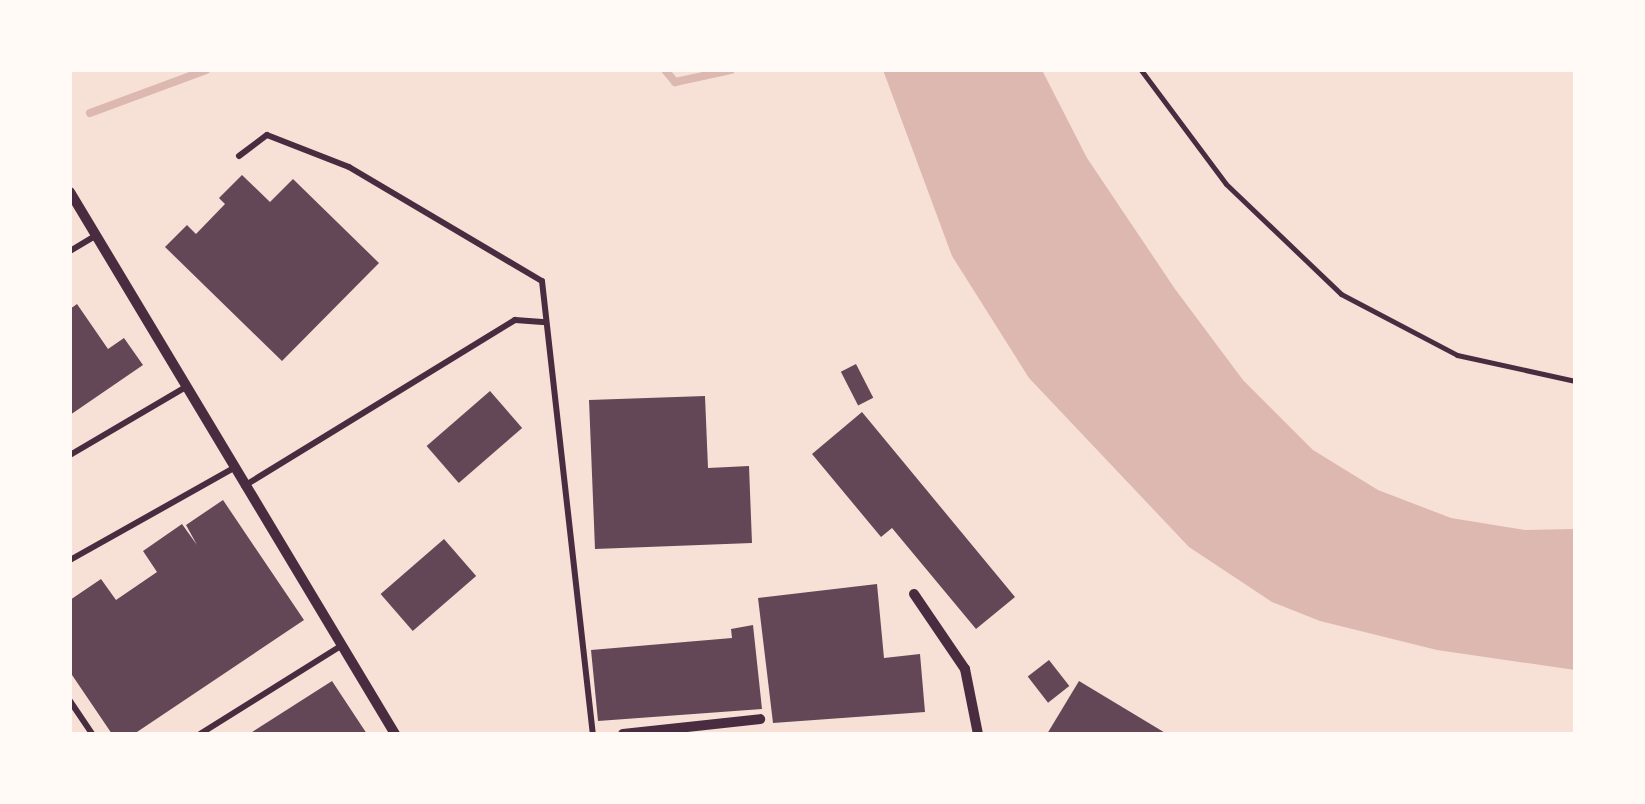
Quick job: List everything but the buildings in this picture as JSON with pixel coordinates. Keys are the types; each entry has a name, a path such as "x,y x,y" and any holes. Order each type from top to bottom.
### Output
{"street":[{"path":"70,192 232,469 395,734"},
{"path":"914,594 965,669 978,734"},
{"path":"623,734 760,720"}],"lane":[{"path":"239,156 267,135 350,166 542,281 593,734"},
{"path":"70,251 96,236"},
{"path":"243,486 515,320 546,322"},
{"path":"70,455 187,387"},
{"path":"70,560 232,469"},
{"path":"200,734 341,646"},
{"path":"70,702 92,734"}],"path":[{"path":"1142,70 1226,184 1341,294 1456,355 1575,382"}],"shaded area":[{"path":"883,70 1042,70 1087,158 1175,289 1243,380 1313,450 1378,490 1451,518 1525,530 1575,529 1575,670 1437,650 1320,621 1272,602 1189,547 1029,378 952,256"}],"waterway":[{"path":"90,113 206,70"},
{"path":"665,70 675,82 731,70"}]}
